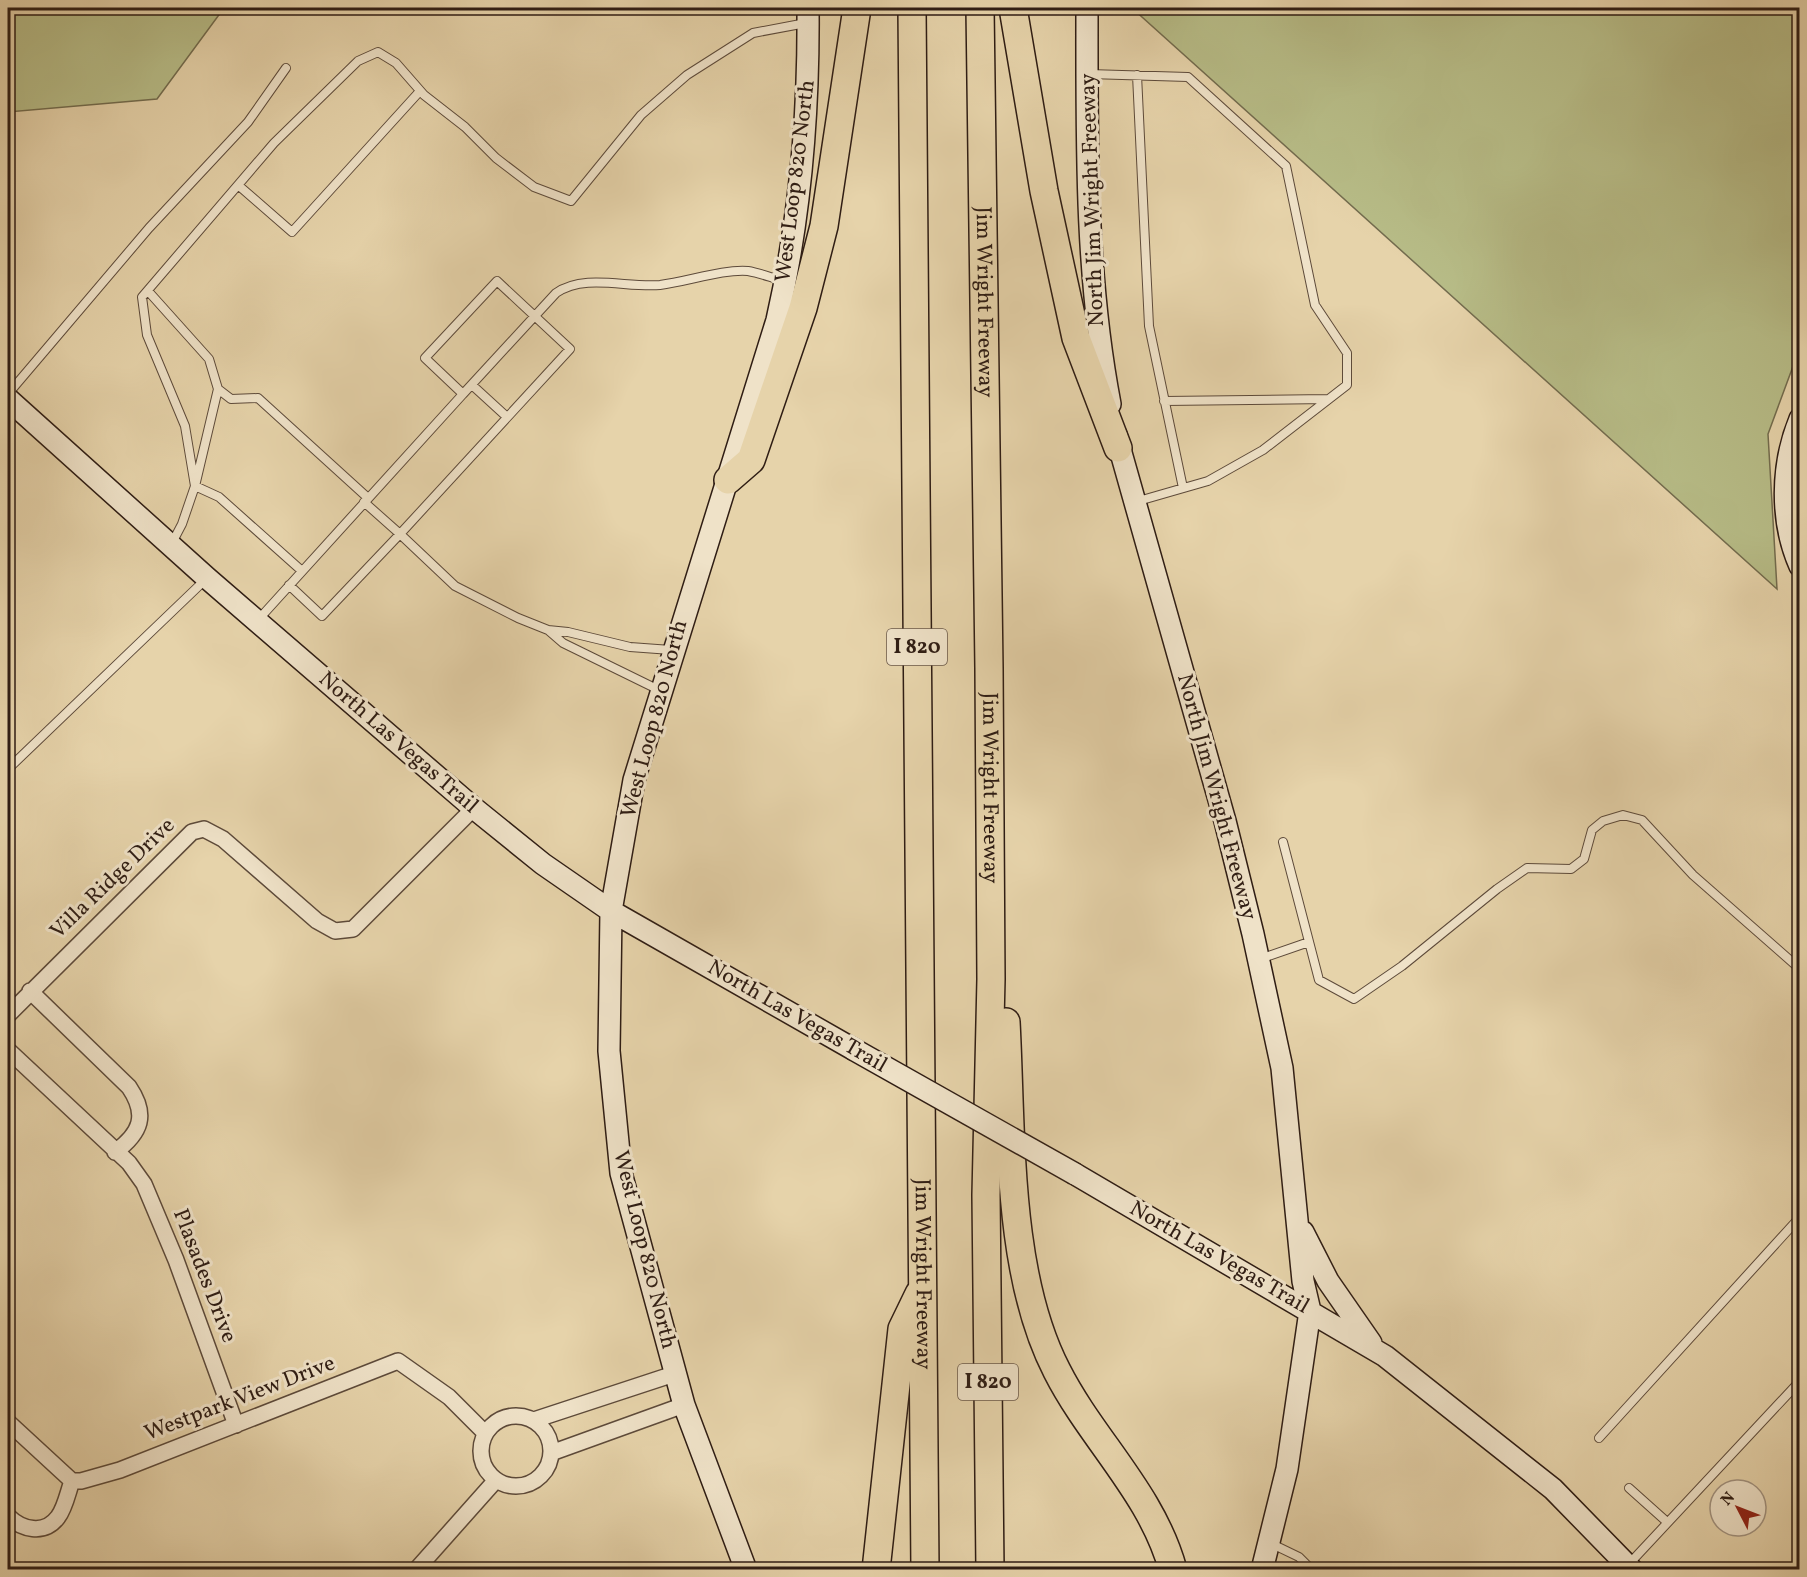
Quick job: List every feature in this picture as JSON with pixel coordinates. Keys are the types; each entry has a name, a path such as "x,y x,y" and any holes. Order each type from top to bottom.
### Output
{"highway":[{"path":"728,480 751,460 802,308 824,226 857,8"},
{"name":"Jim Wright Freeway","path":"912,8 925,1569"},
{"name":"Jim Wright Freeway","path":"980,8 991,979 986,1195 990,1569"},
{"path":"1013,8 1044,191 1076,338 1118,448"},
{"path":"991,979 1005,1004 1016,1209 1030,1303 1055,1369 1076,1406 1147,1504 1167,1545 1173,1569"},
{"path":"876,1569 902,1329 922,1287"}],"street":[{"name":"West Loop 820 North","path":"746,1569 674,1374 621,1173 609,1051 611,911 634,780 777,320 792,255 809,67 808,15"},
{"name":"North Jim Wright Freeway","path":"1087,16 1086,154 1092,281 1118,448 1225,821 1259,959 1282,1068 1303,1281 1310,1311 1287,1469 1262,1569"},
{"name":"North Las Vegas Trail","path":"8,399 170,546 474,808 543,864 611,911 1075,1174 1377,1351 1465,1416 1553,1489 1630,1567"},
{"path":"1800,419 1786,480 1785,518 1800,566"},
{"name":"Villa Ridge Drive","path":"8,1015 192,832 204,829 224,839 317,921 335,931 353,929 474,808"},
{"path":"30,992 129,1087 136,1097 141,1108 141,1119 127,1144 115,1152"},
{"name":"Plasades Drive","path":"8,1050 129,1163 144,1184 176,1260 236,1425"},
{"path":"1297,1222 1328,1281 1377,1351"},
{"name":"Westpark View Drive","path":"72,1481 81,1481 120,1470 398,1361 449,1396 485,1433"},
{"path":"534,1420 547,1434 551,1453 543,1473 526,1485 516,1486 496,1480 488,1473 480,1453 485,1433 502,1418 512,1415 534,1420 674,1374"},
{"path":"551,1453 684,1404"},
{"path":"8,1422 72,1481 58,1517 49,1525 40,1529 12,1525"},
{"path":"416,1569 496,1480"}],"lane":[{"path":"195,486 185,426 147,335 142,297 274,143 358,61 378,52 396,63 420,91 534,188 572,201 641,115 687,75 753,33 808,15"},
{"path":"8,394 149,228 248,122 286,68"},
{"path":"1087,74 1188,77 1286,166 1315,305 1347,353 1347,385 1263,450 1208,482 1134,502"},
{"path":"1137,75 1149,326 1183,488"},
{"path":"238,185 292,232 420,91"},
{"path":"257,621 556,293 576,283 660,285 747,271 786,281"},
{"path":"289,585 322,616 570,349 497,281 425,358 463,394"},
{"path":"148,291 209,359 218,389 195,486 182,524 170,546"},
{"path":"472,385 507,417"},
{"path":"218,389 231,399 258,398 455,586 495,607 548,630 563,643 661,691"},
{"path":"1164,401 1329,399"},
{"path":"195,486 219,497 302,571"},
{"path":"8,769 207,578"},
{"path":"548,630 568,632 630,647 673,651"},
{"path":"1283,842 1319,980 1354,999 1402,966 1497,889 1527,868 1571,869 1584,860 1592,830 1603,821 1623,815 1642,820 1693,875 1800,969"},
{"path":"1259,959 1309,942"},
{"path":"1599,1438 1800,1217"},
{"path":"1630,1567 1667,1522 1800,1381"},
{"path":"1629,1488 1667,1522"},
{"path":"1269,1543 1299,1557 1311,1569"}],"green space":[{"path":"8,8 224,8 157,99 8,112"},
{"path":"1132,8 1799,8 1799,350 1768,434 1777,589"}]}
